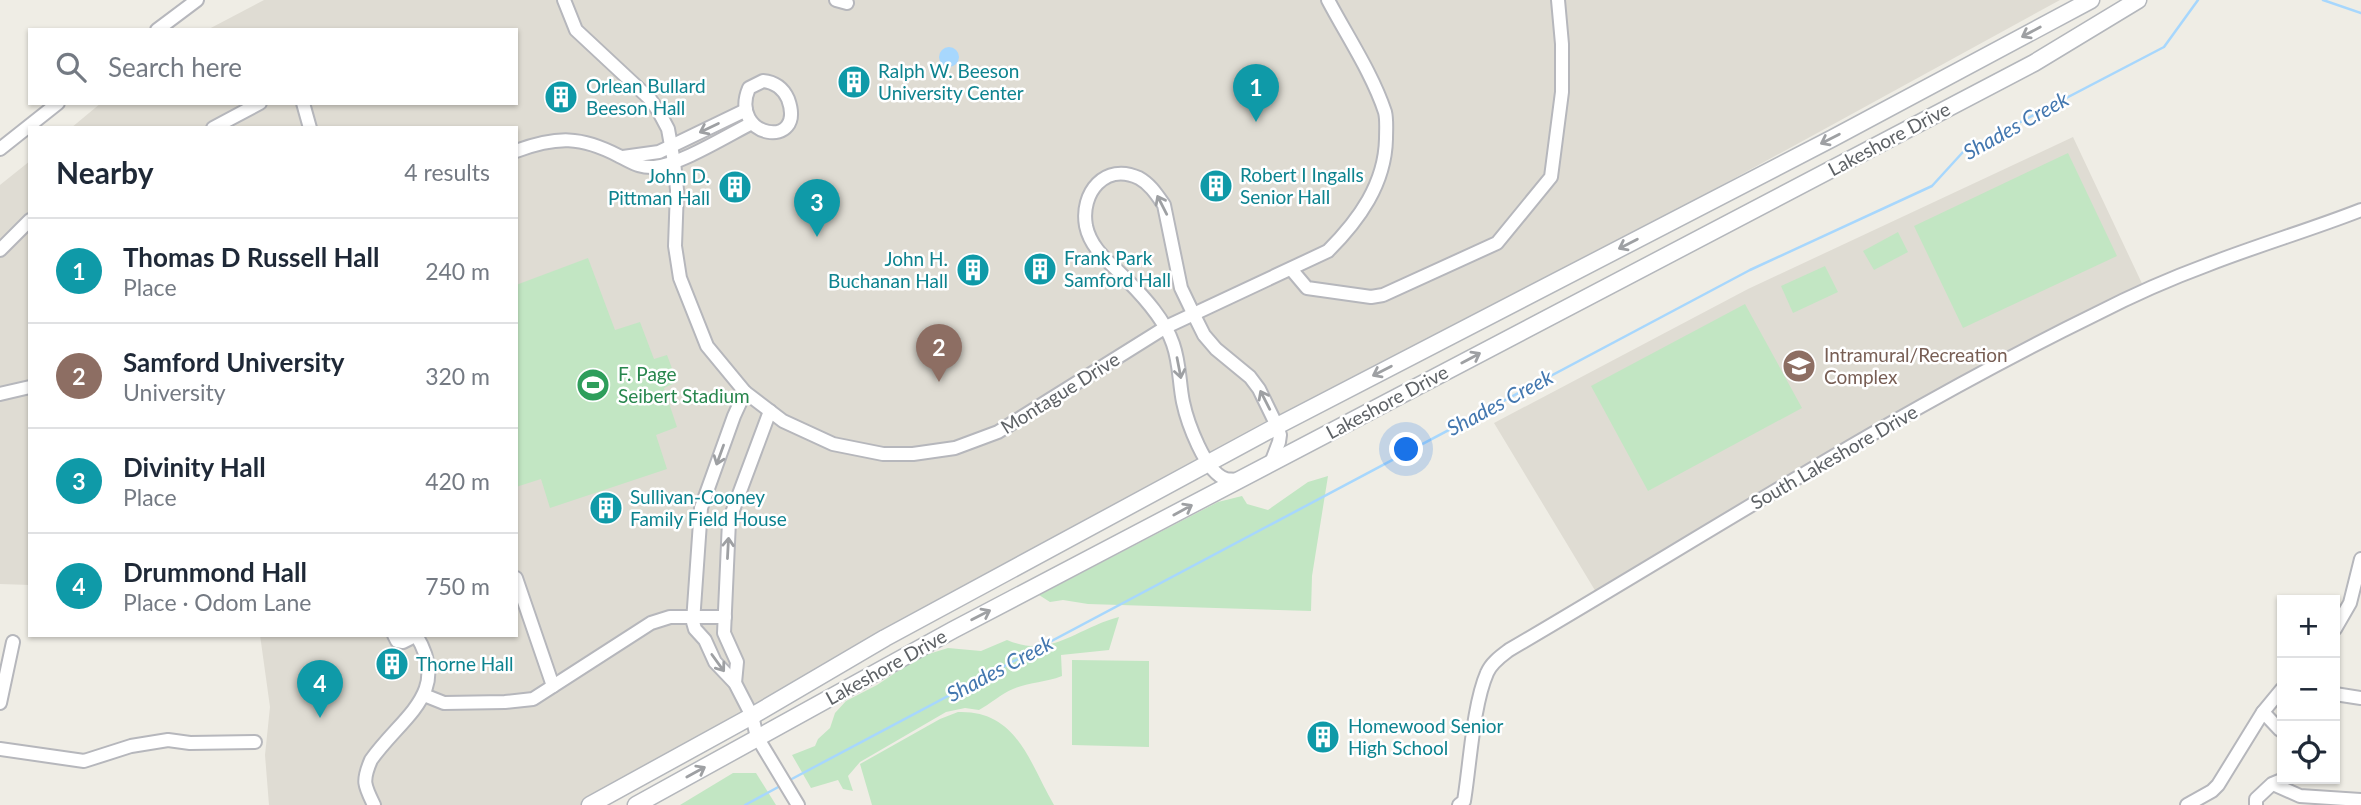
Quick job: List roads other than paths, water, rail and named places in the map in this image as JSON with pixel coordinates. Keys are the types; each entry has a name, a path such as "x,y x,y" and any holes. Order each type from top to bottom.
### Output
{"main road":[{"name":"Lakeshore Drive","path":"590,805 752,716 895,632 1277,426 1833,138 2091,0"},
{"path":"2099,0 2109,17"},
{"name":"Lakeshore Drive","path":"636,805 953,630 2034,63 2138,0"}],"street":[{"path":"160,28 197,0"},
{"name":"Montague Drive","path":"564,0 576,30 650,100 668,129 677,190 675,246 680,278 707,346 745,391 783,421 833,444 893,454 956,448 998,432 1166,327 1328,251 1347,232 1379,182 1385,157 1386,115 1371,79 1328,0"},
{"path":"1291,270 1307,288 1371,297 1395,291 1497,243 1550,177 1562,92 1558,0"},
{"path":"757,82 769,82 785,93 790,110 786,127 782,131 771,133 752,123 746,110 747,93 757,82"},
{"path":"29,126 55,105"},
{"path":"217,126 256,105"},
{"path":"304,105 309,126"},
{"path":"622,157 646,155 671,147 746,110"},
{"path":"518,151 565,139 593,143 636,166 657,167 674,162 752,123"},
{"path":"0,149 28,127"},
{"path":"1236,480 1225,479 1208,464 1187,418 1181,392 1179,361 1166,327 1144,298 1096,249 1089,235 1085,217 1086,200 1098,182 1108,177 1121,174 1139,178 1164,205 1181,288 1204,335 1259,389 1277,426 1279,442 1271,463"},
{"name":"South Lakeshore Drive","path":"1462,804 1487,671 1509,650 1745,508 1945,393 2097,313 2206,265 2361,210"},
{"path":"0,250 28,222"},
{"path":"0,394 28,387"},
{"path":"745,391 701,508 693,616 695,629 705,640 715,662 736,683 752,716 757,737 798,805"},
{"path":"736,683 737,662 724,634 730,515 770,411"},
{"path":"2340,620 2350,603 2361,559"},
{"path":"518,585 553,686"},
{"path":"424,695 444,703 505,702 538,697 651,623 670,617 724,617"},
{"path":"705,640 724,634"},
{"path":"395,637 402,642 413,637"},
{"path":"374,805 365,789 371,760 424,695 430,678 426,649 418,637"},
{"path":"0,703 13,642"},
{"path":"2188,805 2218,785 2263,712 2277,695"},
{"path":"2340,695 2361,698"},
{"path":"2263,712 2277,726"},
{"path":"0,749 84,761 148,742 255,742"},
{"path":"2256,805 2256,799 2277,783"},
{"path":"2283,784 2300,796 2361,800"}],"water":[{"path":"949,47 956,50 959,57 956,64 949,67 942,64 939,57 942,50"}],"waterway":[{"name":"Shades Creek","path":"788,781 1750,270 1932,186 1963,152 2164,47 2198,0"},
{"name":"Shades Creek","path":"2323,0 2361,13"},
{"name":"Shades Creek","path":"745,805 782,785"}],"place":[{"name":"Ralph W. Beeson University Center","path":"854,82"},
{"name":"Orlean Bullard Beeson Hall","path":"561,97"},
{"name":"Thomas D Russell Hall","path":"1256,122"},
{"name":"Robert I Ingalls Senior Hall","path":"1216,186"},
{"name":"John D. Pittman Hall","path":"735,187"},
{"name":"Divinity Hall","path":"817,237"},
{"name":"Frank Park Samford Hall","path":"1040,269"},
{"name":"John H. Buchanan Hall","path":"973,270"},
{"name":"Intramural/Recreation Complex","path":"1799,366"},
{"name":"Samford University","path":"939,382"},
{"name":"F. Page Seibert Stadium","path":"593,385"},
{"name":"Sullivan-Cooney Family Field House","path":"606,508"},
{"name":"Thorne Hall","path":"392,664"},
{"name":"Drummond Hall","path":"320,718"},
{"name":"Homewood Senior High School","path":"1323,737"}]}
